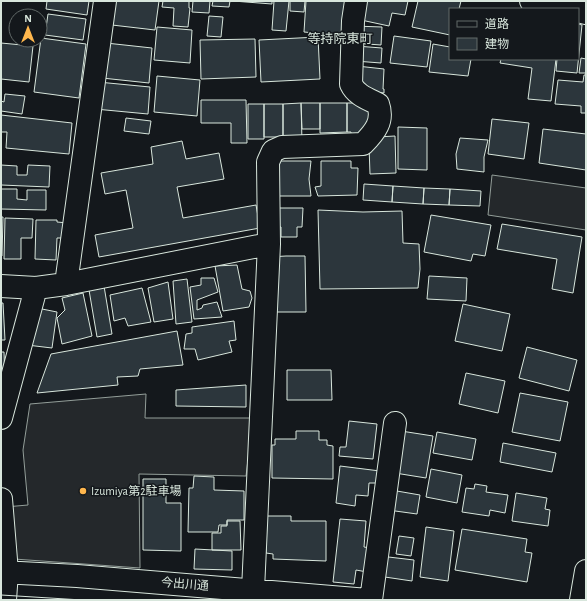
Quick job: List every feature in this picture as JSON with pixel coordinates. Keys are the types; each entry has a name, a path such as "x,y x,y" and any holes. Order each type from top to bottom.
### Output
{"street":[{"path":"66,284 105,1"},
{"path":"253,590 269,244 268,162 273,151 282,147 363,144 373,134 381,112 378,104 353,90 351,84 353,21 356,1"},
{"path":"531,1 562,8"},
{"path":"1,286 36,288 66,284 269,244"},
{"path":"1,418 36,288"},
{"path":"369,600 395,423"},
{"path":"1,499 5,600"},
{"path":"581,600 586,571"},
{"name":"今出川通","path":"4,572 77,576 369,600"}],"shaded area":[{"path":"492,175 586,188 586,230 488,215"},
{"name":"Izumiya第2駐車場","path":"146,394 145,418 253,418 246,476 139,474 140,568 14,559 5,507 28,505 23,450 30,404"}],"building":[{"path":"47,1 89,1 87,15 46,8"},
{"path":"108,1 159,1 155,30 112,25"},
{"path":"163,1 189,1 190,8 188,27 173,26 174,8 162,7"},
{"path":"193,1 210,1 209,13 192,12"},
{"path":"213,1 230,1 229,7 212,6"},
{"path":"233,1 272,1 272,4"},
{"path":"274,1 289,1 286,31 272,30"},
{"path":"290,1 305,1 304,12 290,11"},
{"path":"306,1 351,1 348,36 304,32"},
{"path":"365,1 408,1 405,15 392,13 389,26 361,20"},
{"path":"418,1 461,1 459,8 449,8 449,35 412,27"},
{"path":"48,14 86,19 83,40 48,35"},
{"path":"209,16 223,17 221,37 207,36"},
{"path":"579,24 582,25 579,54"},
{"path":"354,26 382,27 381,45 353,43"},
{"path":"157,27 192,30 190,63 154,60"},
{"path":"394,36 431,41 427,67 390,63"},
{"path":"318,37 320,79 261,82 259,40"},
{"path":"48,39 86,44 79,98 34,92 40,48 48,48"},
{"path":"255,39 256,77 201,79 200,40"},
{"path":"1,43 8,44 8,48 33,48 29,82 1,79"},
{"path":"106,43 152,48 149,83 102,78"},
{"path":"433,44 449,47 449,60 471,60 468,76 429,72"},
{"path":"356,46 382,48 381,63 355,61"},
{"path":"581,58 586,59 586,73 579,73"},
{"path":"501,60 556,60 551,101 528,99 532,68 500,63"},
{"path":"557,60 578,60 577,73 556,71"},
{"path":"357,66 384,69 384,93 359,90"},
{"path":"584,75 586,75 586,113 581,113 581,106 555,104 558,80 583,82"},
{"path":"157,76 200,80 197,116 154,112"},
{"path":"98,82 150,87 148,114 95,109"},
{"path":"5,94 25,96 22,114 1,111 1,101 4,102"},
{"path":"201,100 246,100 247,143 231,143 231,123 201,123"},
{"path":"301,103 302,142 283,142 283,104"},
{"path":"301,103 320,103 320,129 302,129"},
{"path":"320,103 347,103 347,132 320,133"},
{"path":"347,103 359,103 359,107 370,107 368,129 363,133 351,136 351,132 347,132"},
{"path":"248,104 264,104 264,139 248,139"},
{"path":"264,104 283,104 283,137 264,137"},
{"path":"1,115 72,123 69,154 6,148 7,132 1,132"},
{"path":"126,118 151,121 149,134 124,131"},
{"path":"492,119 529,123 524,159 488,154"},
{"path":"398,127 427,128 427,170 398,169"},
{"path":"543,129 586,134 586,170 539,163"},
{"path":"395,136 396,173 370,174 369,146 377,145 377,137"},
{"path":"460,138 488,140 484,157 484,172 457,169 456,154"},
{"path":"182,141 186,159 219,153 224,179 177,187 183,218 256,205 260,228 99,257 95,235 133,228 126,190 105,194 101,173 153,164 151,147"},
{"path":"273,161 311,161 309,179 311,196 273,196"},
{"path":"321,161 351,161 351,168 358,168 357,195 318,196 315,187 321,186"},
{"path":"1,165 17,166 17,175 27,175 28,165 50,166 49,187 1,185"},
{"path":"364,184 393,186 392,202 363,200"},
{"path":"393,186 424,188 423,204 392,202"},
{"path":"424,188 450,189 449,205 423,204"},
{"path":"1,189 17,189 17,199 27,200 27,190 46,190 46,210 1,209"},
{"path":"450,189 481,191 480,206 449,205"},
{"path":"273,208 303,208 302,227 297,227 297,237 281,237 281,227 271,226"},
{"path":"318,210 363,212 402,211 403,243 419,244 420,269 418,288 320,289"},
{"path":"431,215 491,225 485,256 473,254 471,261 424,252"},
{"path":"1,217 3,217 2,256 1,256"},
{"path":"5,218 33,219 32,238 21,238 21,259 4,259"},
{"path":"36,220 57,220 57,222 68,223 67,238 57,238 56,260 35,259"},
{"path":"502,224 582,237 573,293 552,289 557,259 497,249"},
{"path":"305,256 306,312 269,312 269,257"},
{"path":"237,265 242,289 250,291 252,298 249,307 223,311 215,266"},
{"path":"429,276 467,278 466,301 427,299"},
{"path":"201,278 214,278 218,292 197,300 197,310 202,308 203,305 217,302 222,317 194,319 190,287 201,285"},
{"path":"187,279 192,322 176,324 173,281"},
{"path":"168,282 173,319 154,322 148,288"},
{"path":"104,286 112,334 97,337 89,290"},
{"path":"142,288 151,322 128,326 125,318 114,321 110,295"},
{"path":"83,293 92,336 62,344 57,318 65,310 62,298"},
{"path":"1,303 3,303 5,340 1,340"},
{"path":"463,304 510,314 502,351 455,341"},
{"path":"37,308 57,312 52,348 27,345"},
{"path":"234,321 236,340 229,341 232,352 198,360 195,349 184,349 186,334 192,333 192,327"},
{"path":"177,331 183,365 140,369 138,376 117,377 118,385 37,393 51,354"},
{"path":"527,347 577,360 569,391 519,378"},
{"path":"1,352 4,352 5,381 1,381"},
{"path":"287,370 331,370 332,400 287,400"},
{"path":"466,373 505,381 498,413 459,404"},
{"path":"246,385 246,407 176,406 176,390"},
{"path":"520,393 568,402 560,441 512,432"},
{"path":"349,421 377,424 373,459 339,456 340,447 346,447"},
{"path":"296,431 319,431 319,440 327,440 327,445 333,446 333,479 272,478 272,445 275,445 275,439 296,439"},
{"path":"401,431 433,436 426,478 395,473"},
{"path":"437,432 476,439 472,460 433,453"},
{"path":"503,443 556,453 552,472 500,462"},
{"path":"340,466 380,471 378,483 369,483 368,496 356,495 355,506 336,503"},
{"path":"431,469 462,475 457,503 426,497"},
{"path":"194,476 214,477 214,490 244,491 244,520 227,520 227,525 219,525 218,532 188,532 189,488 193,488"},
{"path":"143,479 166,479 166,503 181,503 181,551 143,550"},
{"path":"475,484 487,486 486,492 508,495 505,513 490,510 489,516 462,512 466,488 474,489"},
{"path":"391,490 420,495 417,514 388,510"},
{"path":"516,493 547,498 545,509 550,510 548,526 512,521"},
{"path":"267,516 291,516 291,521 326,521 326,561 273,559 273,554 266,553"},
{"path":"340,519 366,521 364,547 370,548 367,572 356,570 354,584 333,582"},
{"path":"227,521 240,521 241,550 212,550 212,533 221,533 221,526 227,526"},
{"path":"426,527 454,531 448,581 420,577"},
{"path":"462,529 527,539 525,552 532,553 527,582 455,570"},
{"path":"399,536 414,538 411,556 396,554"},
{"path":"195,549 232,551 232,570 194,569"},
{"path":"380,556 414,560 412,581 378,576"}],"tram line":[{"path":"1,595 82,600"}],"place":[{"name":"Izumiya第2駐車場","path":"83,491"}],"district":[{"name":"等持院東町","path":"340,38"}]}
